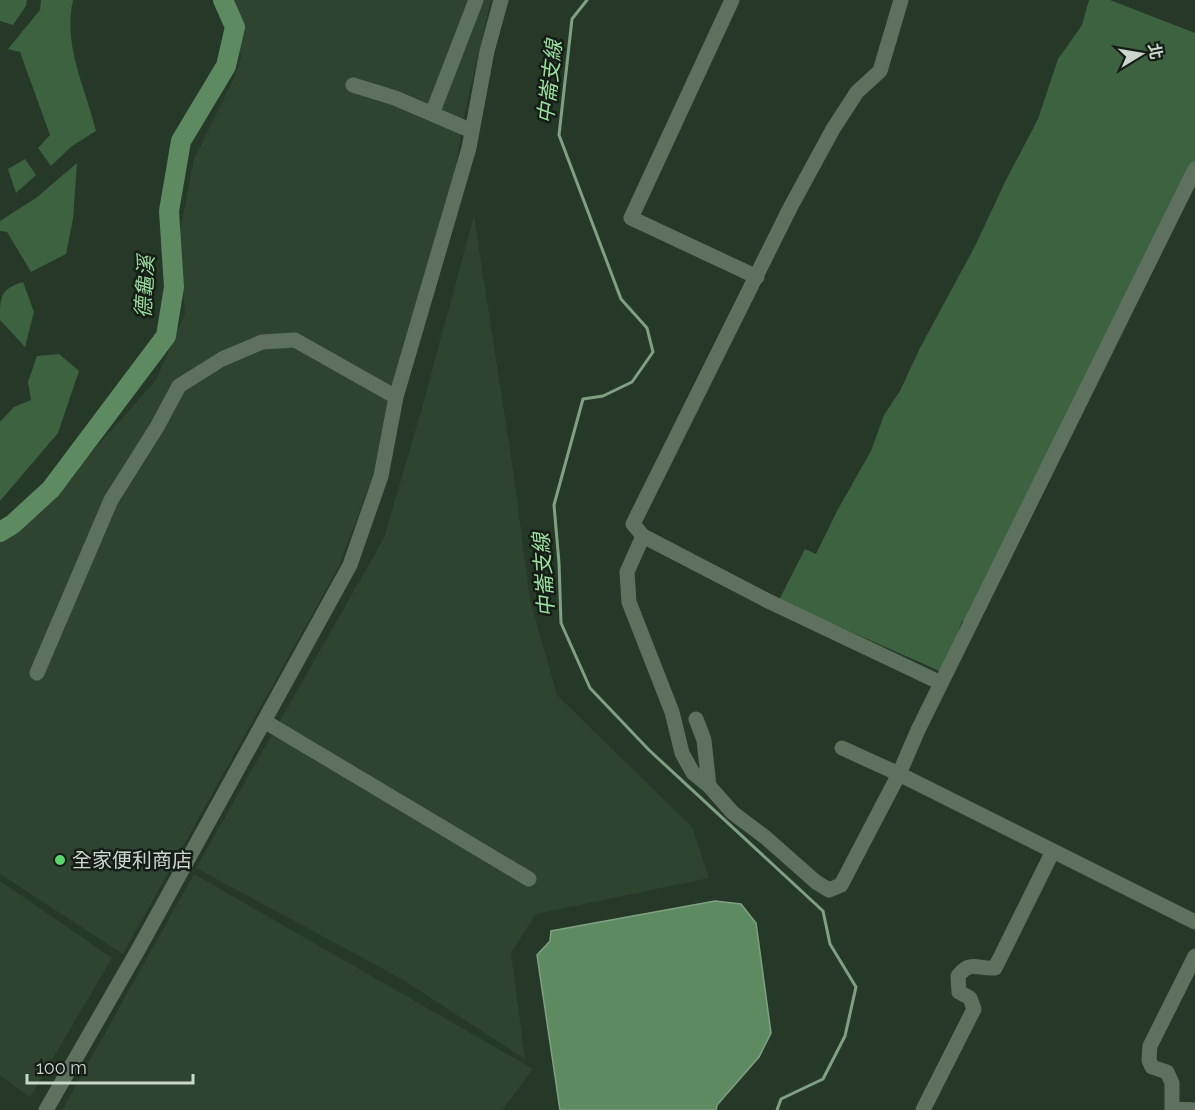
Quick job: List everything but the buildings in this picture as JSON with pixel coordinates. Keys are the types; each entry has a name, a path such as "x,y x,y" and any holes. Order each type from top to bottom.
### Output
{"lane":[{"path":"432,114 476,0"},
{"path":"46,1110 350,565 381,476 396,398 469,148 487,51 501,0"},
{"path":"732,0 631,218 756,278"},
{"path":"901,0 880,71 857,92 833,129 790,208 633,524 643,536 768,601 941,683"},
{"path":"353,85 395,98 472,130"},
{"path":"643,536 627,572 629,602 672,712 682,753 693,773 710,786 734,813 816,882 829,890 841,885 899,774 918,730 1195,169"},
{"path":"37,673 111,500 157,427 179,386 222,359 262,342 295,340 396,398"},
{"path":"696,719 704,740 710,786"},
{"path":"264,721 529,879"},
{"path":"842,748 899,774 1195,922"},
{"path":"923,1110 974,1009 970,998 959,992 958,976 964,968 971,966 983,969 994,968 1053,850"},
{"path":"1194,1110 1173,1109 1172,1083 1167,1072 1152,1067 1149,1060 1150,1046 1195,956"}],"shaded area":[{"path":"0,0 27,0 26,6 13,25 0,21"},
{"path":"41,0 73,0 71,34 73,50 96,131 72,146 51,166 38,148 50,135 20,52 8,49 40,10"},
{"path":"233,0 491,0 463,120 456,165 374,473 338,568 123,954 0,874 0,539 46,504 156,380 185,314 179,238 194,159 235,76 241,57"},
{"path":"1089,0 1110,0 1195,33 1195,178 972,625 962,621 944,673 779,600 805,549 816,554 871,451 884,415 900,391 1038,119 1058,59 1082,25"},
{"path":"25,159 36,175 16,193 8,169"},
{"path":"77,163 73,219 66,254 31,272 7,232 0,231 0,221 36,198"},
{"path":"474,216 514,477 530,600 557,695 692,827 709,878 536,914 511,953 525,1059 400,978 196,868 384,538"},
{"path":"23,282 34,312 25,347 0,320 3,295 10,288"},
{"path":"59,354 79,371 58,433 0,501 0,422 14,407 31,400 28,382 37,356"},
{"path":"194,874 533,1069 502,1110 62,1110"},
{"path":"0,881 112,958 30,1097 0,1075"},
{"path":"715,901 741,904 756,923 771,1033 759,1057 717,1105 716,1110 560,1110 537,955 550,941 551,931"}],"waterway":[{"name":"德龜溪","path":"0,532 13,524 51,489 166,336 174,287 169,211 181,141 226,66 235,27 223,0"},
{"name":"中崙支線","path":"587,0 572,19 559,135 621,299 647,328 653,352 632,382 603,396 583,399 554,505 561,623 590,688 649,750 823,911 830,944 856,987 845,1036 823,1079 781,1099 777,1110"}],"place":[{"name":"全家便利商店","path":"60,860"}]}
